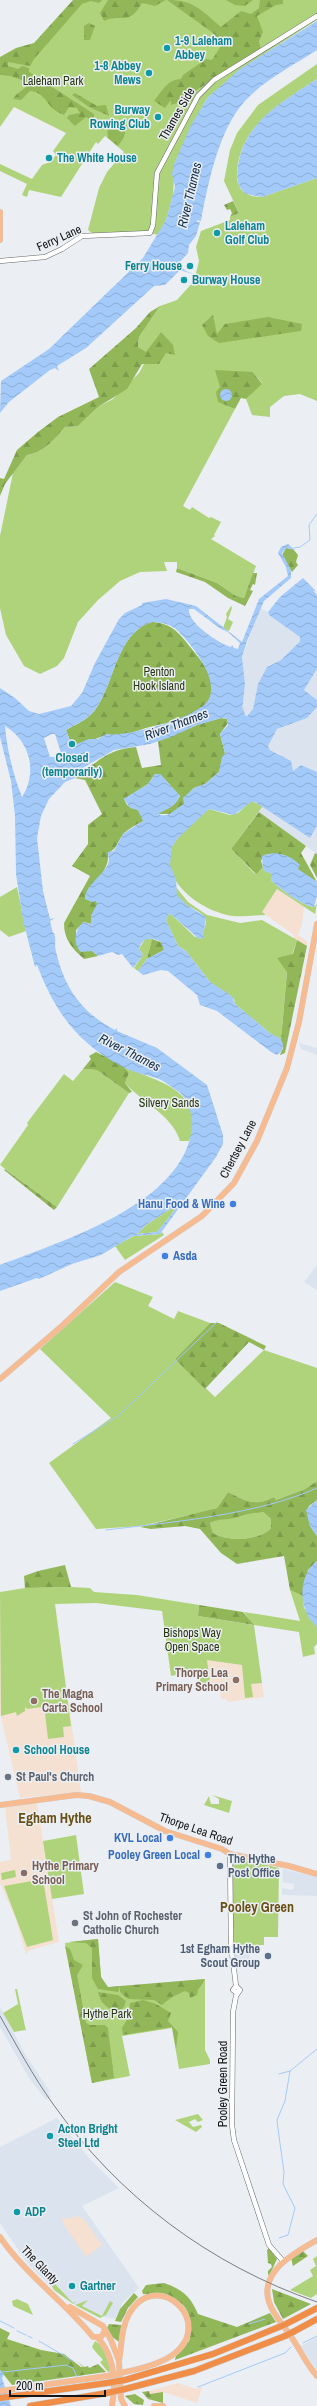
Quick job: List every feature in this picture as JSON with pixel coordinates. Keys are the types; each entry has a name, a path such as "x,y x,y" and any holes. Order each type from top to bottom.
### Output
{"highway":[{"path":"0,2398 27,2391 125,2380 212,2354 286,2324 317,2308"},
{"path":"30,2406 125,2389 209,2366 285,2336 317,2319"}],"main road":[{"path":"0,212 0,240"},
{"name":"Chertsey Lane","path":"0,1379 63,1325 119,1272 202,1216 234,1183 257,1141 287,1068 299,1022 317,924"},
{"name":"Thorpe Lea Road","path":"0,1805 71,1796 87,1796 105,1800 165,1831 222,1849 230,1854 289,1866 317,1874"},
{"name":"The Glanty","path":"0,2237 37,2280 61,2301 91,2331"},
{"path":"317,2240 294,2252 283,2261 270,2285 269,2302 317,2376"},
{"path":"0,2391 27,2391 107,2376 125,2372 159,2362 171,2356 181,2346 187,2336 188,2323 180,2306 172,2299 161,2296 146,2298 138,2302 131,2310 125,2324 119,2361 124,2404"},
{"name":"The Glanty","path":"61,2301 96,2324"},
{"path":"113,2404 112,2361 108,2350 98,2338 93,2337 91,2331 96,2324 102,2326 119,2361"},
{"path":"98,2338 103,2336 105,2331"},
{"path":"154,2406 163,2406"}],"street":[{"name":"Thames Side","path":"150,233 153,225 157,173 202,91 214,80 317,16"},
{"name":"Ferry Lane","path":"0,261 45,257 62,249 82,236 150,233"},
{"name":"Pooley Green Road","path":"230,1854 231,1944 236,1986 233,1990 237,1993 233,2012 233,2132 264,2233 272,2250 283,2261"}],"shaded area":[{"path":"260,608 268,612 269,615 296,633 301,639 281,660 268,666 258,684 253,709 246,716 242,705 245,684 242,657"},
{"path":"317,669 317,700 304,690"},
{"path":"317,707 317,772 301,765 293,771 280,754 270,750 268,743 277,729 307,718"},
{"path":"263,806 310,838 317,826 317,854 259,812"},
{"path":"277,889 304,907 302,925 298,935 308,942 307,946 293,938 294,935 262,912"},
{"path":"299,1043 317,1048 317,1055 301,1049"},
{"path":"317,1265 317,1290 304,1282"},
{"name":"The Magna Carta School","path":"55,1604 81,1792 20,1798 0,1713 0,1608"},
{"name":"Thorpe Lea Primary School","path":"207,1659 260,1668 264,1697 228,1702 226,1699 221,1699 220,1690 211,1691"},
{"name":"Hythe Primary School","path":"37,1803 59,1942 30,1950 26,1954 16,1920 0,1883 0,1862 11,1860 5,1807"},
{"path":"283,1869 317,1877 317,1896 282,1895 282,1888 293,1890 294,1884 282,1882"},
{"path":"249,1945 250,1960 238,1960 235,1964 235,1946"},
{"path":"0,2007 25,2054 50,2092 48,2092 51,2097 46,2100 29,2078 0,2027"},
{"path":"57,2118 89,2158 119,2188 82,2206 139,2288 123,2302 115,2319 96,2315 82,2306 80,2308 54,2290 28,2264 0,2223 0,2147"},
{"path":"77,2216 84,2219 102,2245 86,2257 61,2220"},
{"path":"317,2337 317,2371 301,2346"},
{"path":"178,2383 196,2389 202,2387 197,2403 163,2392 150,2395 149,2391"}],"green space":[{"path":"73,0 102,0 99,3 91,1 82,4 34,59 30,66 8,62 8,66 18,69 22,66 29,68 29,72 94,114 94,118 109,126 127,125 123,139 118,146 108,138 107,127 101,127 86,117 75,126 67,118 69,115 80,113 77,108 69,107 64,115 53,109 43,97 34,91 30,91 21,100 13,99 30,83 10,76 0,75 0,57 16,48 34,43"},
{"name":"Laleham Park","path":"76,0 317,0 317,20 255,60 208,97 175,162 173,195 166,220 158,235 146,232 92,233 88,230 99,188 107,172 124,152 105,136 98,144 96,142 61,197 29,190 27,197 22,195 27,184 0,171 0,164 32,179 42,165 50,162 56,155 53,151 66,133 14,107 0,127 0,59 34,47"},
{"path":"108,0 166,0 155,6 142,3 133,15 129,17 104,21 100,13"},
{"path":"167,0 176,0 197,7 221,27 241,11 251,14 259,8 260,0 283,0 283,4 276,5 257,16 263,32 259,41 261,50 195,91 191,95 193,100 190,102 187,100 171,105 171,100 165,108 154,101 166,86 172,81 181,79 183,75 206,59 212,60 222,44 213,33"},
{"path":"226,0 253,0 245,6 235,5"},
{"path":"89,23 95,26 90,40 84,40 84,26"},
{"path":"317,64 317,79 279,104 257,124 242,149 238,164 237,181 241,190 247,194 262,197 317,178 317,401 300,394 284,396 270,407 270,417 252,415 246,399 262,383 253,372 220,387 218,401 235,409 183,506 190,510 192,507 209,518 211,517 221,522 214,535 215,536 211,539 256,566 244,598 236,596 217,583 177,568 177,562 164,562 167,571 140,572 120,581 98,600 78,622 64,658 57,666 40,674 24,666 6,635 0,608 0,536 13,473 27,455 33,454 53,441 65,427 78,426 98,407 113,399 139,373 161,332 146,353 138,347 139,337 160,306 177,300 194,281 199,261 196,247 201,231 230,220 230,217 239,213 224,181 230,150 237,133 258,105"},
{"path":"75,93 97,106 106,105 109,116 89,107 72,95"},
{"path":"233,201 239,213 230,217 232,213 230,209 227,210 224,205"},
{"path":"160,306 139,337 138,347 146,352 161,332 173,345 175,355 166,353 159,364 142,364 127,389 98,407 78,426 65,427 53,441 33,454 27,455 5,484 0,496 0,478 4,479 17,450 58,417 99,397 89,369 136,328 150,312"},
{"path":"213,315 217,334 225,324 268,317 302,324 301,331 219,343 208,336 202,325"},
{"path":"215,370 253,372 262,384 246,399 241,398 235,409 218,402 216,392 220,387"},
{"path":"286,548 293,549 298,555 296,562 298,565 292,572 282,555"},
{"path":"177,568 217,583 236,596 244,598 253,573 257,573 255,585 253,584 250,590 253,591 245,606 228,598 205,582 176,572"},
{"path":"231,606 232,608 228,619 233,622 229,631 223,628 227,617 226,614"},
{"name":"Penton Hook Island","path":"152,622 165,624 174,630 183,638 205,666 210,677 212,688 210,698 204,706 196,712 174,721 120,736 111,736 108,734 76,746 72,746 66,730 78,724 95,710 102,699 123,648 140,628"},
{"path":"221,718 227,719 228,723 220,734 225,753 219,772 205,784 194,788 184,798 184,804 171,814 158,814 173,806 180,796 160,774 155,774 148,784 124,799 127,805 138,810 144,821 124,833 113,850 108,853 107,865 101,876 85,896 85,899 96,901 98,904 91,916 91,924 84,922 76,930 76,942 80,951 92,951 98,956 84,959 67,939 64,923 90,876 72,866 88,844 88,825 102,814 85,780 75,778 82,770 105,756 119,750 136,747 142,768 161,765 158,741 197,725"},
{"path":"251,801 263,806 231,849 255,874 263,867 263,870 273,874 271,880 291,896 309,906 314,907 317,904 315,914 277,889 262,912 266,915 227,915 217,912 196,901 187,894 173,876 170,865 170,854 172,847 180,834 186,828 209,809 230,815 238,813"},
{"path":"259,812 306,846 301,853 317,882 297,869 299,866 287,856 279,854 264,855 261,861 263,867 256,874 231,849"},
{"path":"315,853 317,854 317,878 310,865"},
{"path":"17,887 26,931 9,937 0,930 0,897"},
{"path":"176,887 188,902 207,915 240,923 262,920 297,940 287,971 281,1040 271,1034 235,1004 234,999 210,982 186,951 178,946 166,920 169,914 172,915 195,937 203,937 206,920 202,914 178,898"},
{"path":"145,939 152,939 147,959 138,971 134,968 143,955 139,949"},
{"path":"152,939 163,943 164,950 147,959"},
{"path":"297,940 307,946 285,1053 280,1055 283,1048 281,1040 287,972 277,958 293,954"},
{"path":"96,1052 123,1065 129,1073 125,1083 132,1092 129,1093 97,1070 83,1069 91,1059 89,1056"},
{"name":"Silvery Sands","path":"124,1066 160,1081 181,1095 189,1105 193,1117 192,1134 189,1141 180,1141 176,1132 164,1116 125,1083 129,1073"},
{"path":"83,1069 97,1070 129,1093 57,1207 0,1165 28,1125 27,1123 64,1074 73,1081"},
{"path":"5,1169 57,1207 54,1210 4,1170"},
{"path":"172,1208 175,1208 174,1211 157,1232 137,1234 146,1225"},
{"path":"162,1232 164,1235 125,1260 115,1246 134,1236 160,1234"},
{"path":"115,1282 153,1297 148,1306 174,1319 178,1311 210,1323 175,1359 215,1397 264,1350 317,1368 317,1481 305,1489 276,1500 274,1497 261,1502 251,1502 228,1492 217,1508 141,1526 96,1529 49,1463 111,1418 40,1349"},
{"path":"210,1323 219,1323 266,1346 264,1350 249,1342 205,1389 175,1359"},
{"path":"317,1481 317,1500 309,1506 307,1511 310,1526 317,1536 317,1561 308,1570 303,1596 290,1590 284,1556 237,1564 221,1553 200,1529 185,1526 151,1529 140,1527 217,1508 228,1492 251,1502 261,1502 274,1497 276,1500 305,1489","holes":["263,1512 271,1519 271,1528 266,1532 259,1536 243,1539 219,1536 213,1533 210,1523 213,1521"]},
{"path":"251,1512 263,1512 271,1519 271,1528 259,1536 243,1539 226,1538 213,1533 210,1523 217,1519 234,1518"},
{"path":"65,1565 71,1587 25,1588 24,1576 38,1571"},
{"name":"Bishops Way Open Space","path":"25,1588 90,1588 94,1592 137,1595 199,1605 198,1616 253,1625 244,1612 300,1621 290,1590 303,1596 304,1608 317,1627 317,1644 314,1647 315,1654 303,1657 299,1632 254,1625 262,1683 251,1684 253,1697 245,1698 242,1665 207,1660 211,1690 194,1676 187,1676 186,1673 171,1676 162,1611 96,1603 55,1604 71,1726 63,1727 64,1737 48,1739 45,1713 42,1707 27,1709 25,1707 25,1711 17,1716 16,1712 1,1716 0,1592"},
{"path":"199,1605 243,1612 254,1625 198,1616"},
{"path":"212,1795 232,1801 229,1813 204,1805 209,1796 211,1804 219,1804 219,1799"},
{"path":"76,1835 84,1894 52,1899 43,1841"},
{"path":"239,1858 279,1868 278,1937 264,1937 264,1945 235,1946 234,1951 231,1863"},
{"path":"15,1870 16,1877 2,1880 1,1873"},
{"path":"43,1879 53,1940 27,1947 4,1886"},
{"name":"Hythe Park","path":"98,1939 101,1977 108,1988 205,1979 205,2050 210,2060 210,2064 179,2069 172,2028 122,2036 130,2076 92,2083 65,1943"},
{"path":"98,1939 101,1977 108,1987 205,1979 198,1990 197,1995 190,1998 189,1993 185,1991 172,1997 162,2005 154,2000 128,1999 120,1992 120,1987 118,1992 98,1989 92,1978 92,1948 86,1943 69,1942"},
{"path":"65,1946 70,1949 74,1960 83,1965 77,1975 86,2023 90,2025 105,2025 108,2028 114,2078 92,2083"},
{"path":"15,1989 17,1989 26,2031 14,2032 3,2013 18,2004"},
{"path":"98,1992 118,1995 126,2001 124,2007 119,2011 111,2009 103,2003"},
{"path":"143,2000 156,2004 171,2013 168,2021 178,2032 176,2049 172,2027 123,2035 122,2028 128,2018 130,2003"},
{"path":"198,2114 203,2120 198,2122 195,2119 189,2122 193,2127 201,2125 202,2127 196,2132 175,2120"},
{"path":"269,2248 277,2259 270,2274 268,2275 268,2271 272,2267 271,2264 268,2263 267,2250"},
{"path":"303,2251 308,2256 293,2266 291,2258"},
{"path":"317,2256 317,2294 311,2298 290,2290 313,2276 310,2270 316,2266 313,2259"},
{"path":"164,2283 185,2294 198,2314 237,2327 270,2313 276,2322 175,2360 178,2352 190,2339 189,2316 186,2309 181,2303 168,2297 143,2294 142,2291 146,2285"},
{"path":"55,2284 73,2303 77,2301 73,2304 54,2290 52,2286"},
{"path":"272,2289 311,2304 283,2319 274,2302"},
{"path":"134,2293 138,2297 128,2308 121,2322 115,2321 120,2309"},
{"path":"17,2299 28,2304 33,2315 13,2306 12,2301"},
{"path":"88,2300 82,2306 102,2316 110,2301 113,2303 106,2315 100,2318 75,2305"},
{"path":"109,2324 122,2325 119,2342 111,2336 107,2328"},
{"path":"0,2328 10,2333 7,2339 41,2350 64,2354 81,2367 83,2367 77,2361 84,2367 88,2366 89,2368 98,2364 106,2372 12,2385 0,2370"},
{"path":"95,2341 106,2349 111,2371 108,2372 100,2362 103,2360 92,2347"},
{"path":"149,2391 150,2394 163,2392 163,2403 148,2399 142,2392"},
{"path":"135,2394 144,2400 143,2405 134,2404 125,2396"}],"water":[{"name":"River Thames","path":"317,21 317,50 261,86 245,101 228,126 221,141 211,174 201,221 197,220 197,222 200,222 196,236 189,245 188,253 178,264 186,271 196,275 180,270 165,285 154,286 86,348 57,366 59,371 55,368 50,370 9,402 0,413 1,381 49,349 143,258 166,220 175,187 172,174 174,164 191,125 208,97 240,69"},
{"path":"317,79 317,178 262,197 246,194 239,185 237,174 242,150 248,137 267,114"},
{"path":"224,389 228,389 232,395 228,401 224,401 220,397 220,393"},
{"name":"River Thames","path":"288,544 295,550 286,548 282,553 291,570 291,578 264,601 247,641 242,657 245,684 242,711 243,707 245,715 247,716 253,709 258,684 267,667 281,660 300,641 300,637 269,615 268,612 280,597 303,578 317,592 313,590 317,595 317,669 304,690 317,700 317,707 307,718 277,729 268,746 270,750 291,761 293,771 301,765 317,772 317,826 310,838 255,802 251,802 234,815 209,809 177,839 172,847 170,865 176,879 177,895 187,905 206,917 203,938 199,939 172,915 169,914 166,920 178,946 186,951 210,982 232,996 235,1004 271,1034 280,1038 283,1044 282,1051 277,1055 271,1052 217,1011 200,1005 197,995 168,971 161,970 143,975 138,971 147,959 164,950 161,942 153,939 145,940 139,949 143,955 133,968 122,954 118,955 112,952 98,956 92,951 81,952 76,945 76,933 80,925 83,922 91,924 91,916 97,904 96,901 92,902 85,899 88,889 108,864 108,852 114,851 123,834 143,821 138,810 130,808 124,799 148,784 155,774 160,774 180,796 173,806 158,814 169,814 184,804 183,798 194,788 205,784 219,772 222,757 225,753 220,734 228,725 227,719 221,718 197,725 171,737 150,744 114,750 81,769 75,778 65,782 49,799 41,816 37,838 43,891 50,919 55,918 50,921 53,933 55,935 55,947 58,961 74,996 102,1023 115,1030 117,1028 117,1031 157,1048 207,1085 223,1135 223,1144 216,1157 160,1234 133,1236 101,1255 72,1264 39,1279 37,1278 0,1291 0,1265 56,1244 118,1215 145,1197 168,1177 184,1154 192,1123 191,1113 187,1103 179,1092 159,1079 125,1068 94,1049 82,1038 70,1026 61,1013 44,983 37,965 35,967 23,920 16,874 15,816 11,781 0,737 0,688 15,698 29,711 39,714 71,706 82,693 95,663 119,619 125,613 142,605 142,603 166,599 196,606 242,642 259,599 288,576 286,567 278,553 281,547","holes":["189,609 194,609 221,629 228,632 240,643 238,649 234,648 232,645 231,647 226,645 212,637 205,632 190,615","155,622 169,625 178,631 197,653 207,672 211,691 209,699 203,706 192,713 160,725 128,733 106,734 98,739 89,739 72,746 66,730 85,719 95,710 102,699 123,648 140,628","5,726 14,732 26,748 29,758 30,777 22,797 13,771","55,734 61,753 58,757 50,757 44,738","172,1208 175,1208 157,1232 137,1234 146,1225"]},
{"path":"273,853 288,856 300,865 298,869 317,882 317,896 314,907 297,900 285,892 271,880 272,874 263,870 262,856"},
{"path":"317,1500 317,1536 310,1526 306,1510"},
{"path":"317,1561 317,1627 306,1612 302,1594 306,1575 310,1567"},
{"path":"0,2370 4,2374 2,2378 11,2406 0,2406"}],"waterway":[{"path":"294,548 300,547 310,540 309,525 317,514"},
{"path":"73,1444 118,1416 217,1322"},
{"path":"106,1530 186,1520 241,1511 268,1505 317,1488"},
{"path":"279,2238 288,2235 295,2208 283,2184 284,2172 277,2120 285,2101 290,2071 317,2049"},
{"path":"279,2074 290,2071"},
{"path":"249,2324 265,2319"},
{"path":"0,2321 14,2328"},
{"path":"17,2331 26,2335"},
{"path":"28,2336 32,2338"},
{"path":"303,2343 317,2336"},
{"path":"39,2341 73,2361"},
{"path":"198,2387 285,2353 291,2347"},
{"path":"3,2372 66,2365 73,2368 77,2377"}],"railway":[{"path":"0,2016 32,2072 53,2104 79,2138 107,2169 137,2198 204,2248 240,2269 278,2287 317,2302"}],"place":[{"name":"1-9 Laleham Abbey","path":"167,48"},
{"name":"1-8 Abbey Mews","path":"149,73"},
{"name":"Burway Rowing Club","path":"158,117"},
{"name":"The White House","path":"49,158"},
{"name":"Laleham Golf Club","path":"217,233"},
{"name":"Ferry House","path":"190,266"},
{"name":"Burway House","path":"184,280"},
{"name":"Closed (temporarily)","path":"72,744"},
{"name":"Hanu Food & Wine","path":"233,1204"},
{"name":"Asda","path":"165,1256"},
{"name":"Thorpe Lea Primary School","path":"236,1680"},
{"name":"The Magna Carta School","path":"34,1701"},
{"name":"School House","path":"16,1750"},
{"name":"St Paul's Church","path":"8,1777"},
{"name":"KVL Local","path":"170,1838"},
{"name":"Pooley Green Local","path":"208,1855"},
{"name":"The Hythe Post Office","path":"220,1866"},
{"name":"Hythe Primary School","path":"24,1873"},
{"name":"St John of Rochester Catholic Church","path":"75,1923"},
{"name":"1st Egham Hythe Scout Group","path":"268,1956"},
{"name":"Acton Bright Steel Ltd","path":"50,2136"},
{"name":"ADP","path":"17,2212"},
{"name":"Gartner","path":"72,2286"}],"district":[{"name":"Egham Hythe","path":"55,1818"},
{"name":"Pooley Green","path":"257,1907"}]}
